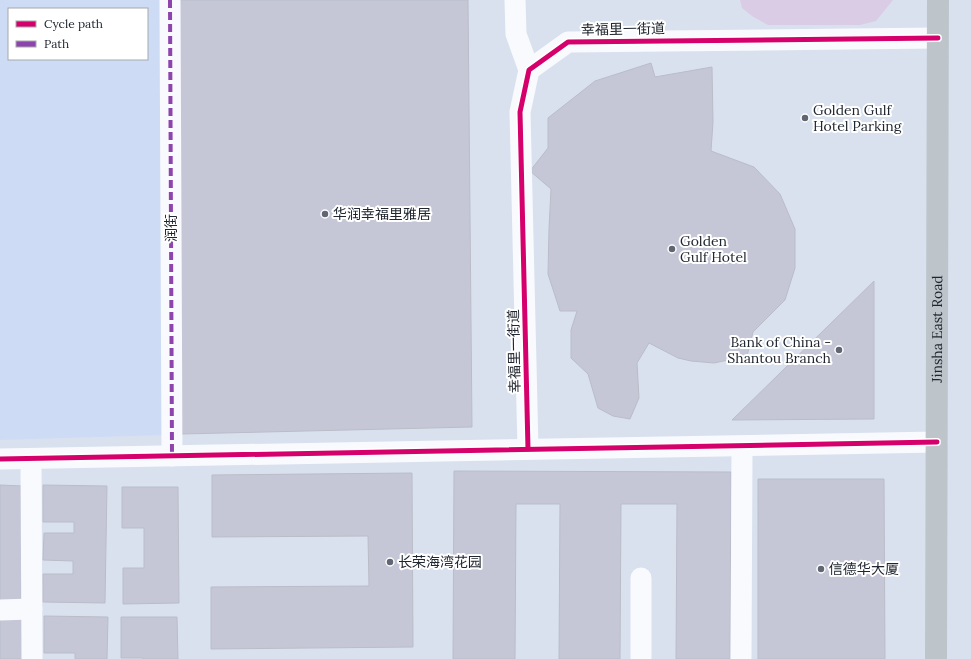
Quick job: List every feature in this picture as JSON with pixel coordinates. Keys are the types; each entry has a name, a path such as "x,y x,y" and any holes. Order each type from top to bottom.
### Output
{"main road":[{"name":"Jinsha East Road","path":"936,659 938,0"}],"street":[{"name":"润街","path":"170,0 172,456"},
{"path":"515,0 516,34 529,70"},
{"name":"幸福里一街道","path":"528,449 520,112 529,70 568,42 938,38"},
{"path":"0,460 937,442"},
{"path":"741,659 742,446"},
{"path":"31,459 32,659"},
{"path":"641,578 641,659"},
{"path":"0,610 32,609"}],"shaded area":[{"path":"0,0 160,0 163,435 0,440"},
{"path":"740,0 893,0 876,21 860,25 768,25 752,16 742,8"}],"building":[{"name":"华润幸福里雅居","path":"178,0 468,0 472,427 182,434"},
{"name":"Golden Gulf Hotel","path":"651,63 655,77 712,67 713,122 711,151 754,167 780,194 795,229 795,268 785,300 753,332 747,356 714,363 691,361 678,358 649,343 637,363 639,398 630,419 613,416 598,408 588,374 571,358 571,330 577,311 560,311 548,274 551,189 530,171 548,148 548,118 595,81"},
{"name":"Bank of China - Shantou Branch","path":"874,281 874,419 732,420"},
{"path":"454,471 731,472 730,659 676,659 677,504 621,504 620,659 559,659 560,504 516,504 515,659 453,659"},
{"name":"长荣海湾花园","path":"412,473 413,647 211,649 211,587 369,586 368,536 212,537 212,475"},
{"name":"信德华大厦","path":"758,479 884,479 885,659 758,659"},
{"path":"0,485 23,486 21,605 0,604"},
{"path":"43,485 107,486 105,603 43,602 43,574 73,574 73,561 43,560 44,533 74,533 74,522 43,522"},
{"path":"122,487 178,487 179,603 123,604 123,568 144,568 144,528 122,528"},
{"path":"0,614 23,614 23,659 0,659"},
{"path":"44,616 108,617 107,659 75,659 75,653 44,653"},
{"path":"121,617 177,617 178,659 121,658"}],"marked path":[{"path":"170,0 172,456"}],"cycle path":[{"path":"528,449 520,112 529,70 568,42 938,38"},
{"path":"0,459 937,442"}],"place":[{"name":"Golden Gulf Hotel Parking","path":"805,118"},
{"name":"华润幸福里雅居","path":"325,214"},
{"name":"Golden Gulf Hotel","path":"672,249"},
{"name":"Bank of China - Shantou Branch","path":"839,350"},
{"name":"长荣海湾花园","path":"390,562"},
{"name":"信德华大厦","path":"821,569"}]}
